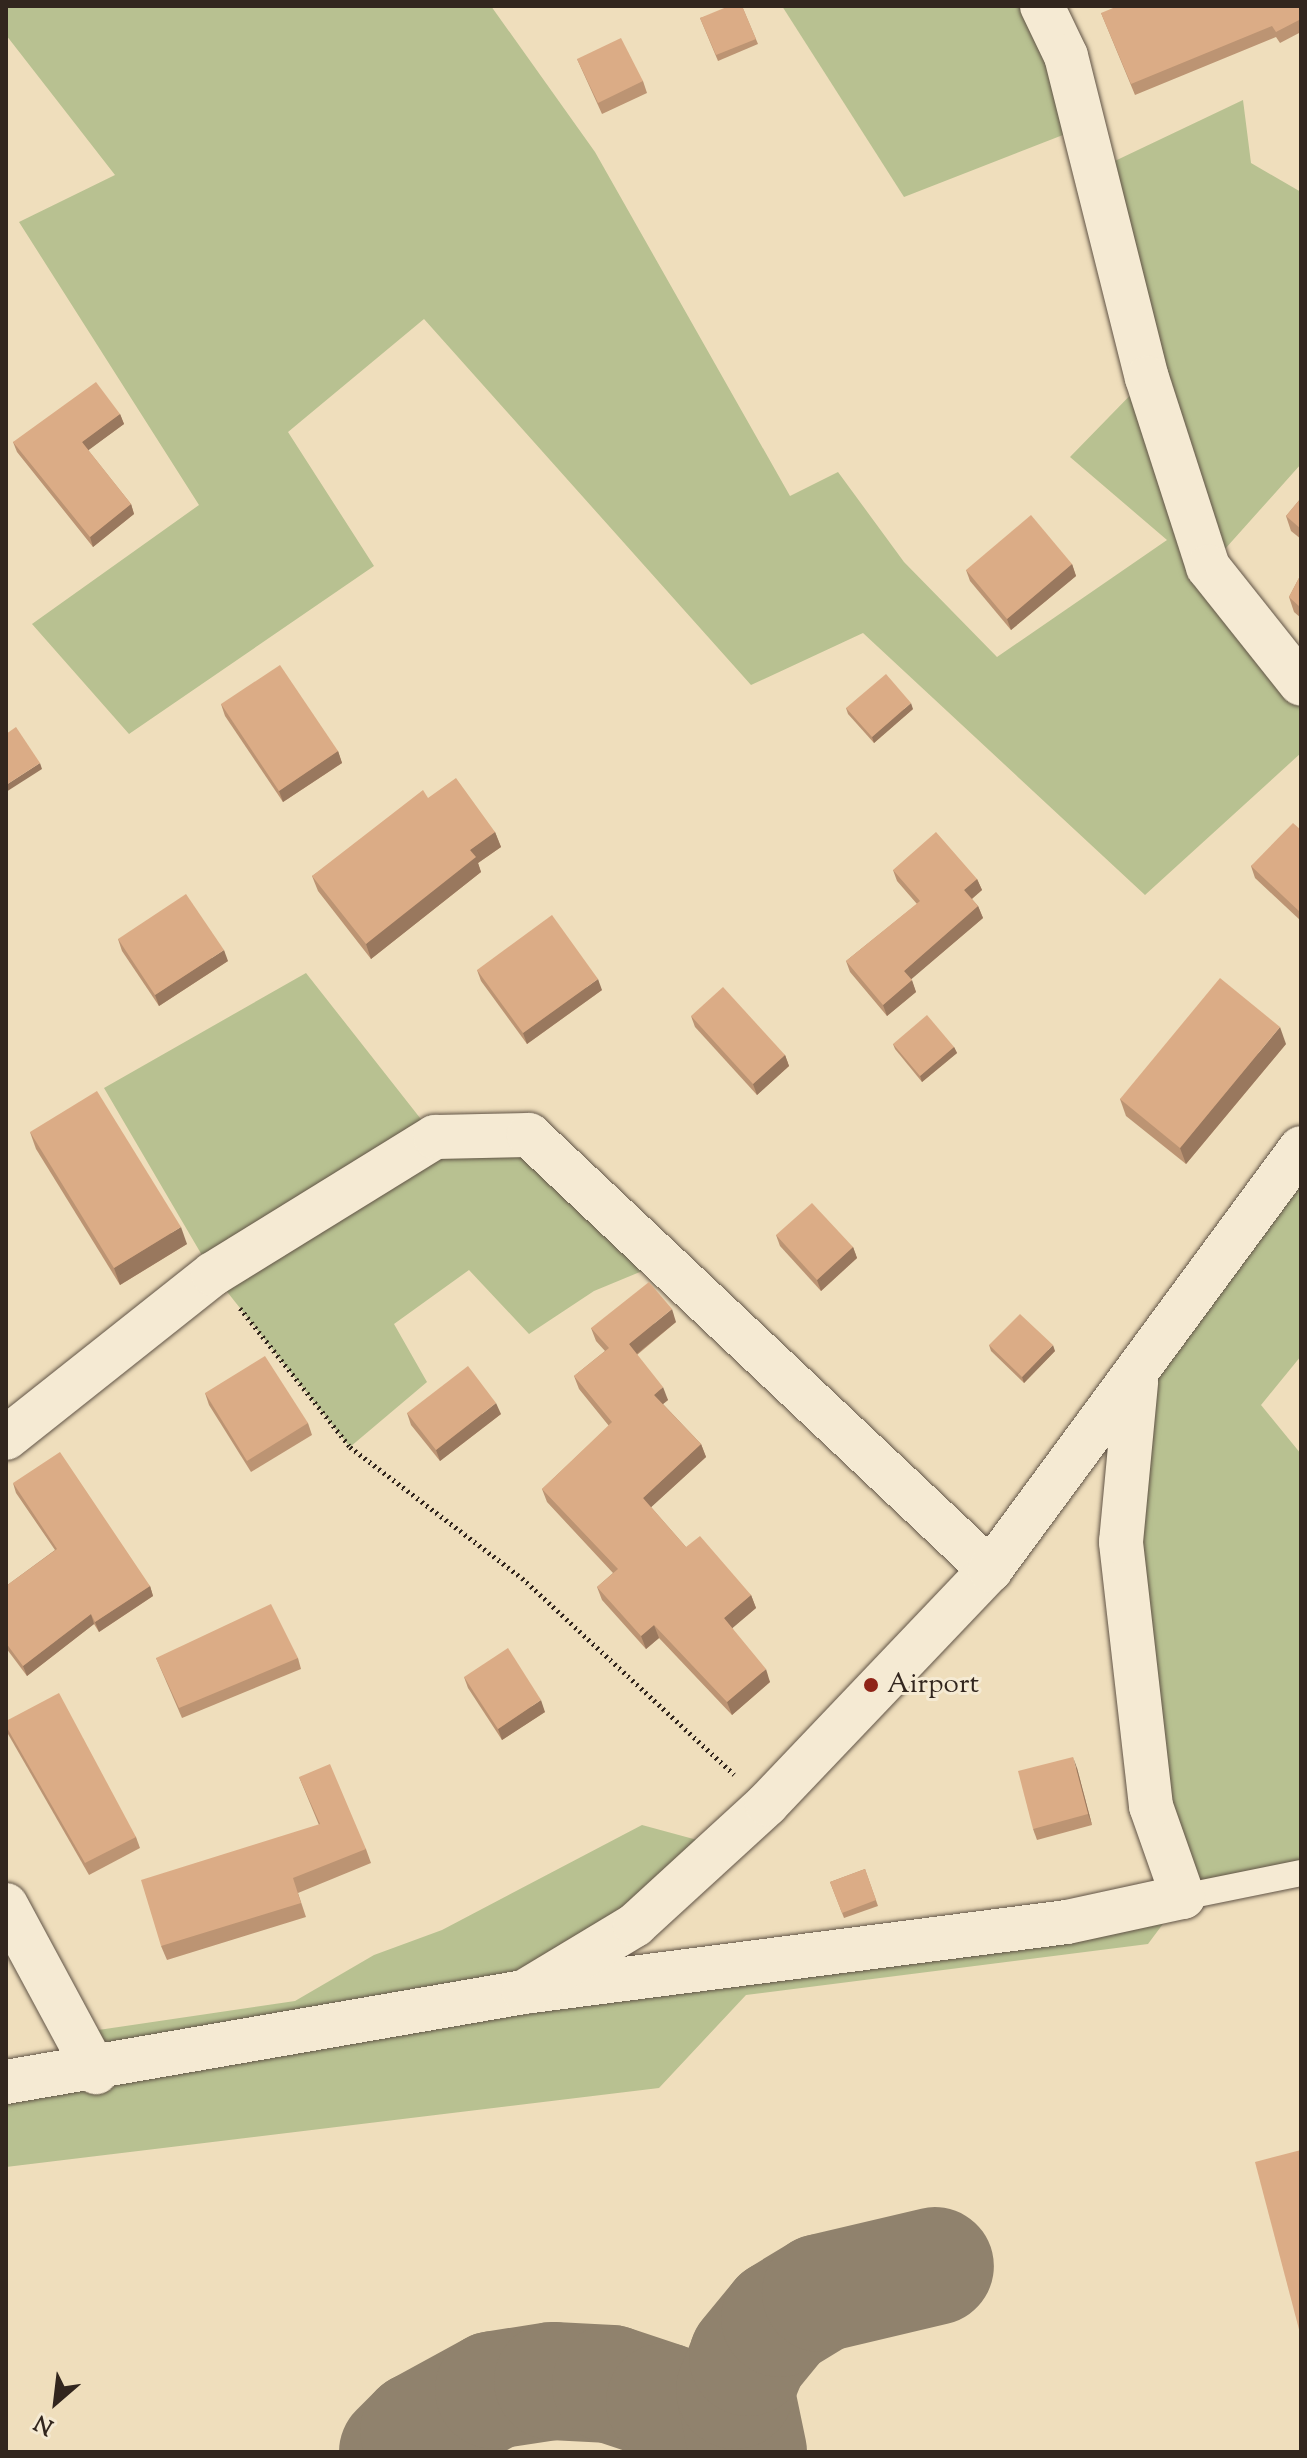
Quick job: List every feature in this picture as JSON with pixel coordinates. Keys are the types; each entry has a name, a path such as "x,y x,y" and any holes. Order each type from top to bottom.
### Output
{"street":[{"path":"1042,6 1066,56 1147,378 1208,567 1301,684"},
{"path":"6,1438 213,1274 435,1137 529,1135 990,1570"},
{"path":"524,1992 635,1925 767,1804 990,1570 1136,1382 1301,1148"},
{"path":"6,2082 96,2072 524,1992 1067,1922 1183,1897 1151,1806 1121,1542 1136,1382"},
{"path":"6,1905 96,2072"}],"lane":[{"path":"1183,1897 1301,1873"}],"path":[{"path":"213,1274 350,1447 522,1578 767,1804"}],"green space":[{"path":"6,6 491,6 595,152 790,496 838,472 904,562 997,657 1167,540 1070,457 1147,378 1098,169 1243,100 1251,163 1301,192 1301,464 1208,568 1301,684 1301,753 1145,895 863,633 751,685 424,319 288,432 374,566 129,734 32,624 199,505 19,222 115,175 6,35"},
{"path":"782,6 1042,6 1086,126 904,197"},
{"path":"306,973 435,1137 529,1135 664,1262 594,1291 529,1334 469,1270 394,1324 427,1382 350,1447 213,1274 104,1088"},
{"path":"1301,1148 1301,1356 1261,1405 1301,1454 1301,1873 1183,1897 1148,1944 746,1995 659,2088 6,2167 6,2082 95,2072 78,2033 295,2001 374,1955 442,1930 642,1825 723,1847 527,1990 1182,1897 1151,1806 1136,1382"}],"building":[{"path":"729,6 742,6 756,39 716,55 700,18"},
{"path":"1118,6 1301,6 1301,19 1276,32 1272,26 1131,84 1101,13"},
{"path":"621,38 643,81 598,103 577,59"},
{"path":"96,382 120,414 82,442 131,504 90,537 13,442"},
{"path":"1301,498 1301,529 1286,516"},
{"path":"1031,515 1072,564 1007,619 966,570"},
{"path":"1301,574 1301,608 1289,597"},
{"path":"280,665 338,751 279,791 221,704"},
{"path":"886,674 911,703 872,737 846,708"},
{"path":"16,727 40,763 6,785 6,734"},
{"path":"456,778 495,832 470,850 476,857 366,944 312,876 423,790 428,798"},
{"path":"1293,823 1301,830 1301,913 1251,866"},
{"path":"936,832 977,879 964,890 978,906 904,971 912,980 883,1005 846,961 920,901 893,870"},
{"path":"186,894 224,950 155,995 118,939"},
{"path":"552,915 598,979 523,1033 477,970"},
{"path":"1220,978 1280,1027 1180,1148 1120,1099"},
{"path":"723,987 785,1055 753,1084 691,1016"},
{"path":"927,1015 954,1047 920,1076 893,1044"},
{"path":"97,1091 181,1227 114,1268 30,1132"},
{"path":"812,1203 853,1247 817,1280 776,1235"},
{"path":"649,1282 672,1309 629,1344 663,1387 654,1395 701,1444 643,1498 686,1547 700,1536 751,1595 724,1618 766,1669 727,1702 654,1625 641,1636 597,1587 618,1569 542,1489 612,1422 574,1376 609,1348 591,1328"},
{"path":"1020,1314 1053,1345 1022,1377 989,1345"},
{"path":"265,1356 308,1423 247,1461 205,1393"},
{"path":"468,1366 496,1403 436,1450 407,1413"},
{"path":"60,1452 150,1586 95,1622 91,1614 23,1666 6,1643 6,1586 57,1549 13,1483"},
{"path":"271,1604 298,1658 179,1708 156,1658"},
{"path":"508,1648 541,1700 498,1729 464,1677"},
{"path":"59,1693 136,1837 85,1863 6,1726 6,1721"},
{"path":"1073,1757 1088,1814 1033,1829 1018,1771"},
{"path":"330,1764 366,1849 293,1878 301,1903 161,1946 141,1880 320,1824 299,1777"},
{"path":"865,1869 876,1900 842,1913 830,1882"},
{"path":"1301,2150 1301,2337 1255,2162"}],"taxiway":[{"path":"748,2452 735,2390 748,2357 780,2318 821,2293 935,2266"},
{"path":"398,2452 419,2431 494,2390 553,2381 611,2384 665,2402 739,2452"}],"place":[{"name":"Airport","path":"871,1685"}]}
